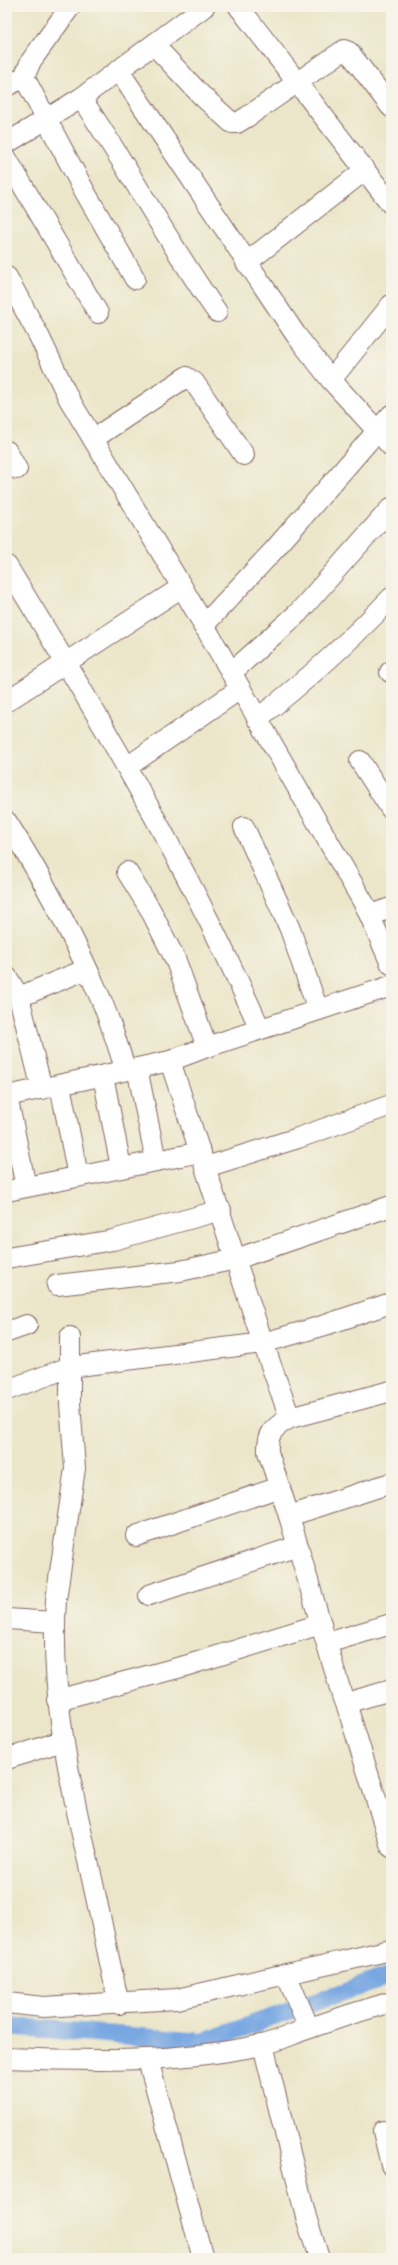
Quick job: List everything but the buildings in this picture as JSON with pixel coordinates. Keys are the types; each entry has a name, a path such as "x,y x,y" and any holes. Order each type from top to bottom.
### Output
{"street":[{"path":"70,7 16,81 45,119 135,279"},
{"path":"7,143 81,98 120,71 204,7"},
{"path":"239,7 391,204"},
{"path":"154,45 201,95 232,123 237,123 247,117 342,50 346,50 391,107"},
{"path":"120,71 246,263 331,380 376,432 391,446"},
{"path":"81,98 117,151 188,272 217,312"},
{"path":"7,159 98,313"},
{"path":"246,263 365,170"},
{"path":"7,277 39,336 68,399 182,588 258,719 370,915 391,964"},
{"path":"331,380 391,305"},
{"path":"93,439 186,377 191,378 194,382 244,455"},
{"path":"203,626 274,550 391,415"},
{"path":"7,451 17,469"},
{"path":"127,767 235,681 298,613 391,508"},
{"path":"7,566 127,767 230,960 260,1029"},
{"path":"7,702 182,588"},
{"path":"258,719 297,689 349,642 391,598"},
{"path":"360,761 391,809"},
{"path":"7,822 47,889 100,996 132,1069 156,1161"},
{"path":"244,827 290,928 318,1010"},
{"path":"127,872 150,909 176,961 207,1047"},
{"path":"370,915 391,908"},
{"path":"19,997 87,969"},
{"path":"7,977 19,997 51,1087 78,1176"},
{"path":"26,1187 7,1096 170,1061 260,1029 391,986"},
{"path":"170,1061 221,1210 263,1343 290,1418"},
{"path":"103,1076 121,1168"},
{"path":"7,1192 78,1176 156,1161 204,1160 298,1138 391,1105"},
{"path":"57,1285 180,1271 236,1259 391,1206"},
{"path":"7,1258 113,1240 221,1210"},
{"path":"7,1390 70,1366 263,1343 391,1303"},
{"path":"7,1332 27,1325"},
{"path":"70,1337 70,1404 75,1468 60,1564 54,1622 57,1700 62,1741 76,1814 119,2004"},
{"path":"391,1391 290,1418 276,1426 271,1432 268,1441 268,1452 290,1516 343,1699 386,1813 391,1847"},
{"path":"290,1516 391,1483"},
{"path":"136,1536 280,1487"},
{"path":"149,1595 298,1546"},
{"path":"7,1619 54,1622"},
{"path":"57,1700 185,1666 324,1634 391,1624"},
{"path":"346,1704 391,1690"},
{"path":"7,1759 62,1741"},
{"path":"7,2003 44,2007 119,2004 177,1999 289,1983 391,1950"},
{"path":"289,1983 305,2020"},
{"path":"7,2058 148,2060 196,2055 263,2044 305,2020 391,2002"},
{"path":"263,2044 306,2217 319,2258"},
{"path":"148,2060 203,2258"},
{"path":"383,2131 391,2165"}],"waterway":[{"path":"7,2026 203,2042 391,1975"}]}
